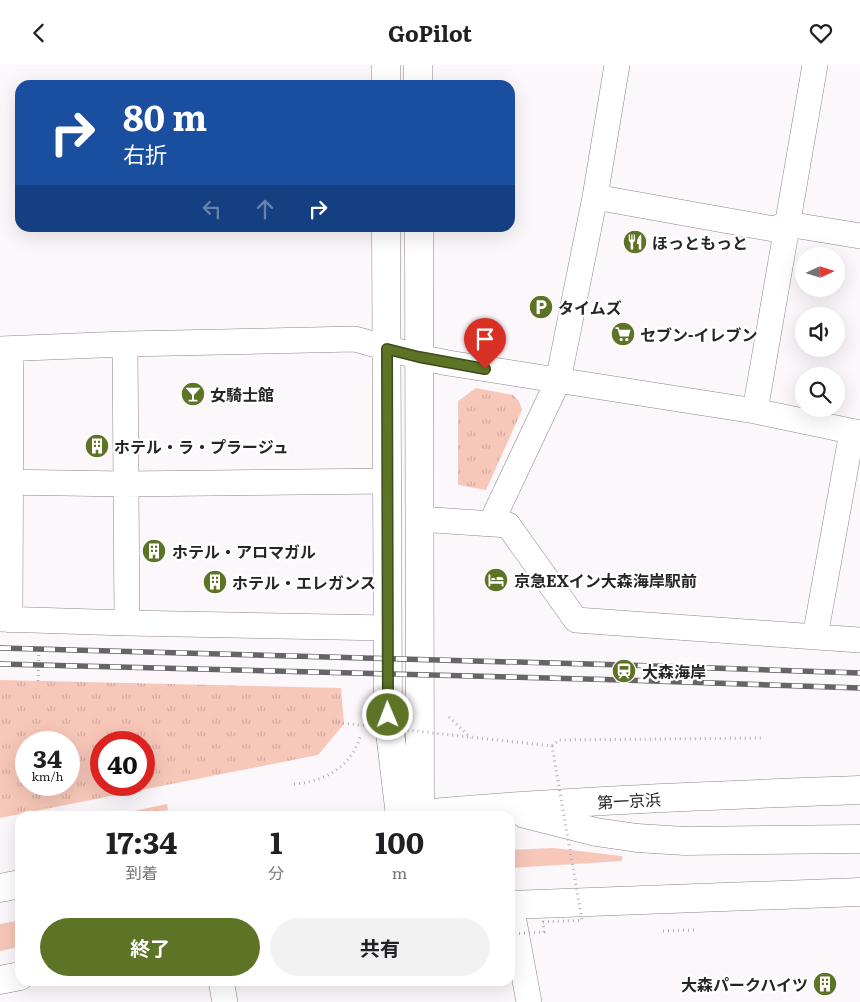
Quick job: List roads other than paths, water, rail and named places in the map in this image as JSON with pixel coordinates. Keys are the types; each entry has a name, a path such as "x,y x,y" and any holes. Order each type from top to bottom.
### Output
{"main road":[{"path":"386,65 386,80"},
{"path":"418,65 418,80"},
{"path":"386,232 388,715 407,811"},
{"path":"408,811 419,519 419,232"},
{"name":"第一京浜","path":"465,811 650,799 860,790"},
{"path":"499,808 511,811"},
{"path":"515,812 596,832 637,838 685,841 860,839"},
{"path":"0,888 15,885"},
{"path":"515,905 860,892"},
{"path":"0,980 15,976"}],"street":[{"path":"490,523 558,381 595,197 617,65"},
{"path":"755,411 815,65"},
{"path":"595,197 774,229 787,224 860,236"},
{"path":"388,628 5,620 6,349 124,344 355,339 419,357 558,381 755,411 856,432 815,637"},
{"path":"124,344 127,623"},
{"path":"5,482 126,484 387,481"},
{"path":"419,519 508,525 576,620 860,640"},
{"path":"515,931 529,1002"},
{"path":"222,986 225,1002"}],"railway":[{"path":"0,648 860,673"},
{"path":"0,664 860,688"}],"place":[{"name":"ほっともっと","path":"635,242"},
{"name":"タイムズ","path":"541,307"},
{"name":"セブン-イレブン","path":"623,334"},
{"name":"女騎士館","path":"193,394"},
{"name":"ホテル・ラ・プラージュ","path":"97,446"},
{"name":"ホテル・アロマガル","path":"154,551"},
{"name":"京急EXイン大森海岸駅前","path":"496,580"},
{"name":"ホテル・エレガンス","path":"215,582"},
{"name":"大森海岸","path":"624,671"},
{"name":"大森パークハイツ","path":"825,984"}]}
